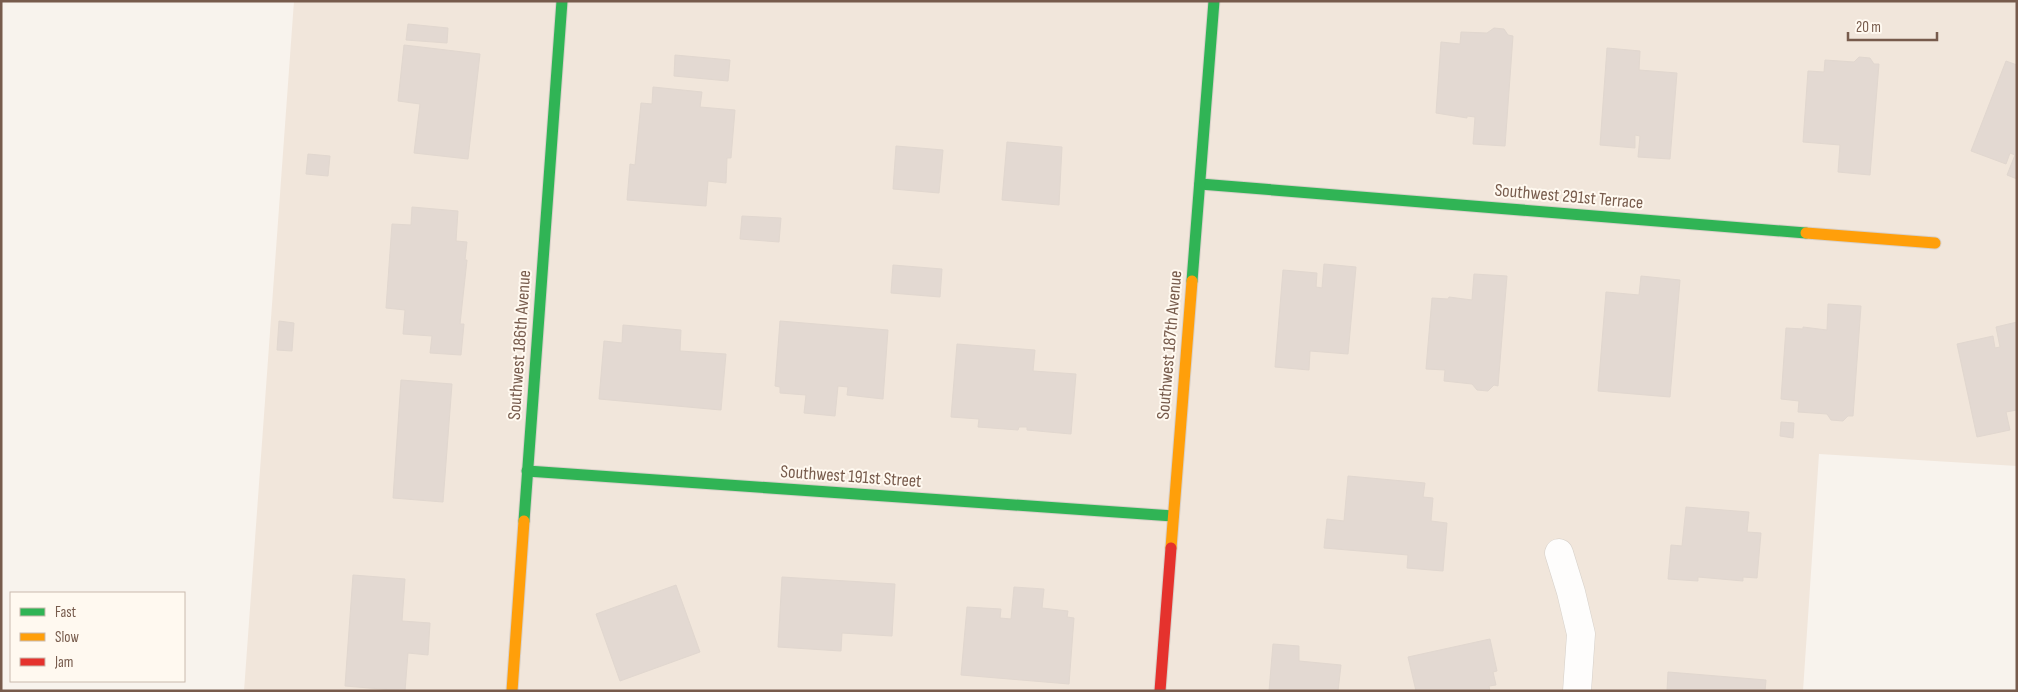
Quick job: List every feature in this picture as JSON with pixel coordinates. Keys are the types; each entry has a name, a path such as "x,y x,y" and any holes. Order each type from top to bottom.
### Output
{"street":[{"name":"Southwest 186th Avenue","path":"512,691 562,1"},
{"name":"Southwest 187th Avenue","path":"1160,691 1214,1"},
{"name":"Southwest 291st Terrace","path":"1200,184 1935,243"},
{"name":"Southwest 191st Street","path":"527,471 1174,516"},
{"path":"1559,553 1581,634 1578,691"}],"shaded area":[{"path":"294,1 2017,1 2017,466 1819,454 1803,691 244,691"}],"building":[{"path":"408,24 448,28 447,43 406,40"},
{"path":"1494,28 1504,29 1508,35 1513,36 1505,146 1473,144 1475,117 1467,116 1467,118 1436,113 1441,42 1460,44 1461,32 1487,33"},
{"path":"404,45 480,54 468,159 414,153 420,104 398,101"},
{"path":"1607,48 1640,51 1639,70 1677,73 1670,159 1638,157 1640,136 1635,135 1635,148 1600,145"},
{"path":"675,55 730,60 728,81 674,76"},
{"path":"1859,57 1870,58 1874,64 1879,64 1870,175 1838,172 1840,145 1803,142 1808,71 1824,72 1825,60 1854,62"},
{"path":"2006,61 2017,65 2017,179 2007,175 2015,155 2010,153 2006,164 1971,151"},
{"path":"653,87 702,92 700,107 735,110 731,158 727,158 726,183 708,181 706,206 627,200 630,164 635,165 641,103 652,104"},
{"path":"1007,142 1062,147 1059,205 1002,200"},
{"path":"896,146 943,150 939,193 893,189"},
{"path":"308,154 330,156 328,176 306,174"},
{"path":"412,207 458,211 456,241 467,242 465,260 467,260 460,324 464,324 461,355 430,353 432,336 403,334 405,310 386,308 392,224 411,225"},
{"path":"742,216 781,218 779,242 740,239"},
{"path":"1324,264 1356,267 1348,354 1310,351 1309,370 1275,367 1283,270 1317,273 1316,287 1322,288"},
{"path":"893,265 942,269 940,297 891,293"},
{"path":"1474,274 1507,276 1498,386 1494,385 1488,391 1477,390 1472,384 1444,381 1445,370 1426,369 1432,298 1448,299 1449,297 1472,300"},
{"path":"1641,276 1680,280 1670,397 1598,391 1606,292 1639,295"},
{"path":"1828,304 1861,306 1853,416 1848,416 1843,421 1831,420 1827,414 1798,412 1799,401 1781,399 1786,328 1803,329 1803,327 1827,330"},
{"path":"279,321 294,323 292,351 277,350"},
{"path":"780,321 888,330 883,399 847,395 848,387 838,386 835,416 804,413 806,395 780,393 780,387 775,386"},
{"path":"2017,322 2017,410 2006,412 2010,430 1977,437 1957,344 1993,336 1995,348 2000,347 1996,327"},
{"path":"623,325 681,330 680,351 726,354 721,410 599,399 604,341 622,343"},
{"path":"957,344 1035,350 1033,371 1076,374 1071,434 1027,430 1027,427 1019,427 1018,430 978,427 979,419 951,417"},
{"path":"401,380 452,384 443,502 393,498"},
{"path":"1781,422 1794,423 1793,438 1780,436"},
{"path":"1348,476 1425,483 1423,497 1433,498 1431,521 1447,523 1443,571 1407,568 1408,555 1324,548 1327,519 1344,521"},
{"path":"1686,507 1749,512 1747,532 1761,533 1757,578 1743,577 1743,581 1698,577 1698,581 1668,579 1671,545 1682,546"},
{"path":"353,575 405,579 402,621 430,623 428,655 408,653 405,691 345,686"},
{"path":"782,577 895,584 892,636 842,633 841,651 778,647"},
{"path":"676,585 700,652 620,681 596,614"},
{"path":"1014,587 1044,589 1042,608 1068,611 1067,617 1074,618 1069,684 961,675 967,607 1001,609 1000,618 1011,619"},
{"path":"1490,639 1497,671 1493,672 1496,685 1489,686 1490,691 1416,691 1408,657"},
{"path":"1273,644 1299,646 1299,661 1341,665 1338,691 1269,691"},
{"path":"1668,672 1766,680 1765,691 1667,691"}],"traffic: fast":[{"path":"524,521 562,1"},
{"path":"1192,281 1214,1"},
{"path":"1200,184 1806,233"},
{"path":"527,471 1173,516"}],"traffic: slow":[{"path":"1806,233 1935,243"},
{"path":"1171,548 1192,281"},
{"path":"512,691 524,521"}],"traffic: jam":[{"path":"1160,691 1171,548"}]}
